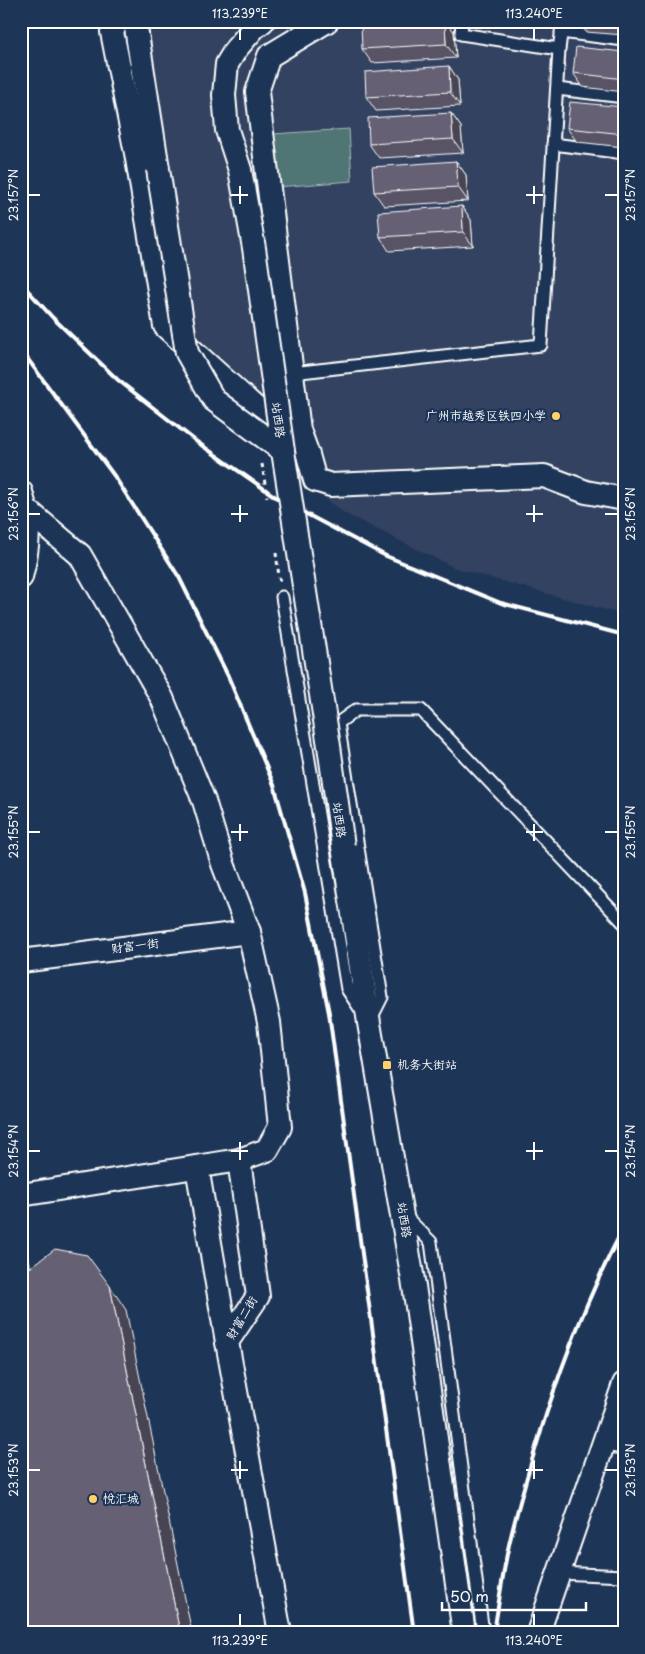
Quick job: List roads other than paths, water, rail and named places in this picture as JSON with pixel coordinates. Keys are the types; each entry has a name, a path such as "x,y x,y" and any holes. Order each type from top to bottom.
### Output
{"street":[{"path":"117,21 112,32 136,153 165,326 308,455"},
{"path":"134,21 187,353 214,400 283,452"},
{"name":"站西路","path":"263,21 254,28 236,49 228,64 224,95 227,130 240,170 252,238 369,1023 414,1286 464,1633"},
{"path":"327,21 269,56 257,92 299,430 315,480 331,485 544,476 586,492 624,499"},
{"path":"21,577 28,551 28,523 23,500"},
{"path":"21,1195 239,1160 267,1150 280,1127 269,1022 249,932 223,864 204,802 162,698 80,555 23,500"},
{"name":"财富一街","path":"21,961 249,932"},
{"name":"财富二街","path":"239,1160 258,1296 226,1342 280,1633"},
{"path":"197,1166 226,1342"},
{"path":"538,1633 558,1573 613,1447 624,1384"}],"lane":[{"path":"462,21 461,34 559,50"},
{"path":"292,373 541,345 562,27 624,40"},
{"path":"557,89 624,97"},
{"path":"554,144 624,153"},
{"path":"282,597 347,989 369,1023"},
{"path":"369,1023 382,997 338,723 356,710 421,710 624,923"},
{"path":"402,1213 430,1242 482,1625 481,1633"},
{"path":"558,1573 624,1576"}],"railway":[{"path":"21,283 53,318 118,380 197,442 280,500 386,556 501,603 624,635"},
{"path":"21,350 115,477 179,577 228,676 274,785 305,893 329,1013 414,1633"},
{"path":"494,1633 505,1564 514,1525 547,1410 587,1304 624,1227"}],"place":[{"name":"广州市越秀区铁四小学","path":"556,416"},
{"name":"机务大街站","path":"387,1065"},
{"name":"悦汇城","path":"93,1499"}]}
